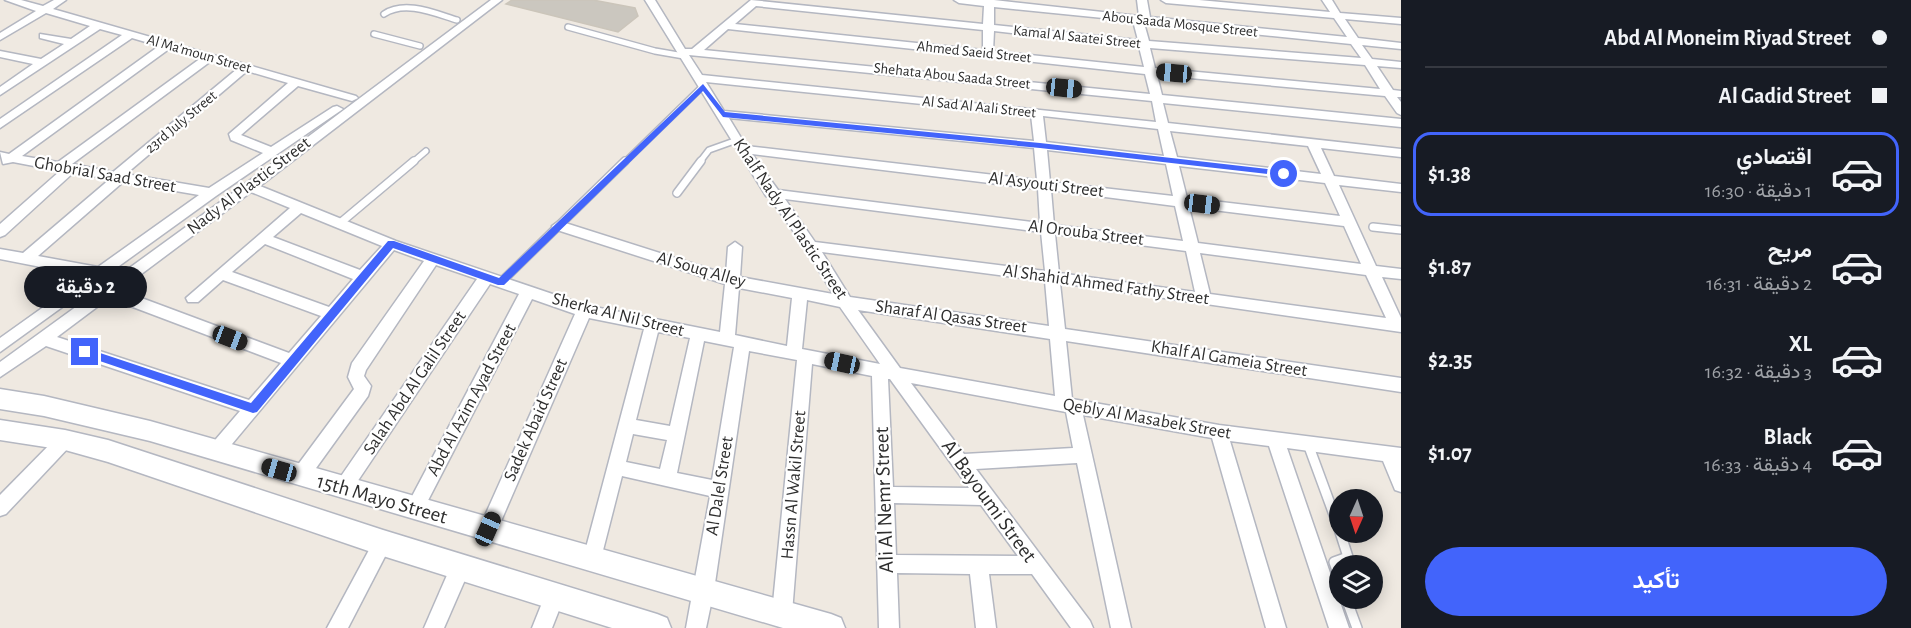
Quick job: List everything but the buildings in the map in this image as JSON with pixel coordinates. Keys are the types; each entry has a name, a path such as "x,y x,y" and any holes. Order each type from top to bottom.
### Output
{"main road":[{"name":"15th Mayo Street","path":"0,399 44,406 150,431 216,452 831,628"},
{"name":"15th Mayo Street","path":"0,430 65,440 108,451 383,543 657,628"}],"street":[{"name":"Al Ma'moun Street","path":"13,0 352,98"},
{"path":"0,37 61,0"},
{"name":"Nady Al Plastic Street","path":"0,346 211,193 352,98 484,0"},
{"name":"Nady Al Plastic Street","path":"0,371 250,187 497,0"},
{"name":"Khalf Nady Al Plastic Street","path":"650,0 687,53 701,82 771,193 811,246 887,373"},
{"name":"Abou Saada Mosque Street","path":"959,0 1401,46"},
{"path":"1142,0 1141,20 1144,44 1204,299"},
{"path":"1166,0 1401,21"},
{"path":"1327,0 1401,111"},
{"path":"687,53 726,26 755,1"},
{"name":"Kamal Al Saatei Street","path":"755,1 1144,44 1397,65"},
{"path":"988,54 989,2"},
{"path":"0,92 99,25"},
{"name":"Ahmed Saeid Street","path":"726,26 949,63 988,54 1401,94"},
{"path":"1244,31 1256,53"},
{"path":"0,124 131,34"},
{"path":"44,36 73,43"},
{"path":"1379,44 1397,65"},
{"path":"4,160 167,45"},
{"name":"Shehata Abou Saada Street","path":"687,53 949,63 1156,98 1401,123"},
{"path":"0,54 42,63"},
{"path":"0,232 66,167 210,57"},
{"name":"23rd July Street","path":"25,259 246,67"},
{"path":"0,80 14,83"},
{"path":"272,153 235,137 235,134 296,82"},
{"name":"Al Sad Al Aali Street","path":"701,82 1037,112 1401,153"},
{"path":"1037,112 1052,277 1068,405 1084,455 1121,628"},
{"path":"723,114 1040,145 1401,188"},
{"path":"1313,143 1399,326"},
{"name":"Al Asyouti Street","path":"740,144 1043,185 1349,222"},
{"name":"Ghobrial Saad Street","path":"4,160 66,167 211,193"},
{"name":"Sherka Al Nil Street","path":"250,187 391,244 584,311 887,373"},
{"name":"Al Orouba Street","path":"771,193 1401,274"},
{"path":"193,298 298,208"},
{"name":"Al Souq Alley","path":"559,226 732,281 845,302"},
{"path":"262,238 363,277"},
{"path":"216,452 391,244"},
{"name":"Al Shahid Ahmed Fathy Street","path":"811,246 1399,326"},
{"name":"Al Dalel Street","path":"696,628 720,490 735,342 732,281 735,247"},
{"path":"0,254 101,273"},
{"path":"300,476 362,391 363,386 356,377 358,368 433,259"},
{"path":"222,274 333,314"},
{"name":"Salah Abd Al Galil Street","path":"343,488 494,280"},
{"path":"106,291 292,361"},
{"name":"Abd Al Azim Ayad Street","path":"415,508 528,292"},
{"name":"Hassn Al Wakil Street","path":"782,613 799,355 800,293"},
{"name":"Sharaf Al Qasas Street","path":"845,302 1058,332"},
{"name":"Sadek Abaid Street","path":"488,529 584,311"},
{"path":"592,559 652,326"},
{"name":"Khalf Al Gameia Street","path":"1058,332 1401,385"},
{"path":"667,478 698,334"},
{"path":"44,339 253,408"},
{"name":"Qebly Al Masabek Street","path":"887,373 1219,432 1395,455"},
{"name":"Al Bayoumi Street","path":"887,373 960,462 1083,628"},
{"name":"Ali Al Nemr Street","path":"887,373 884,495 889,628"},
{"path":"626,425 677,435"},
{"path":"1219,432 1276,628"},
{"path":"0,508 65,440"},
{"path":"1276,440 1339,628"},
{"path":"960,462 1084,455"},
{"path":"1395,455 1401,484"},
{"path":"615,467 720,490"},
{"path":"884,495 985,497"},
{"path":"337,628 383,543"},
{"path":"886,564 1035,565"},
{"path":"978,565 986,628"},
{"path":"434,628 461,566"},
{"path":"542,628 555,595"}],"lane":[{"path":"384,14 393,7 404,5 457,20"},
{"path":"568,27 609,36 655,52 687,53"},
{"path":"374,34 420,46"},
{"path":"494,280 559,226 701,82"},
{"path":"677,193 709,150 740,144"},
{"path":"339,224 426,151"},
{"path":"1373,227 1401,230"},
{"path":"1308,444 1329,502"},
{"path":"1350,609 1357,628"}],"route":[{"path":"85,352 253,408 391,244 501,282 703,87 723,114 1040,145 1284,174"}]}
